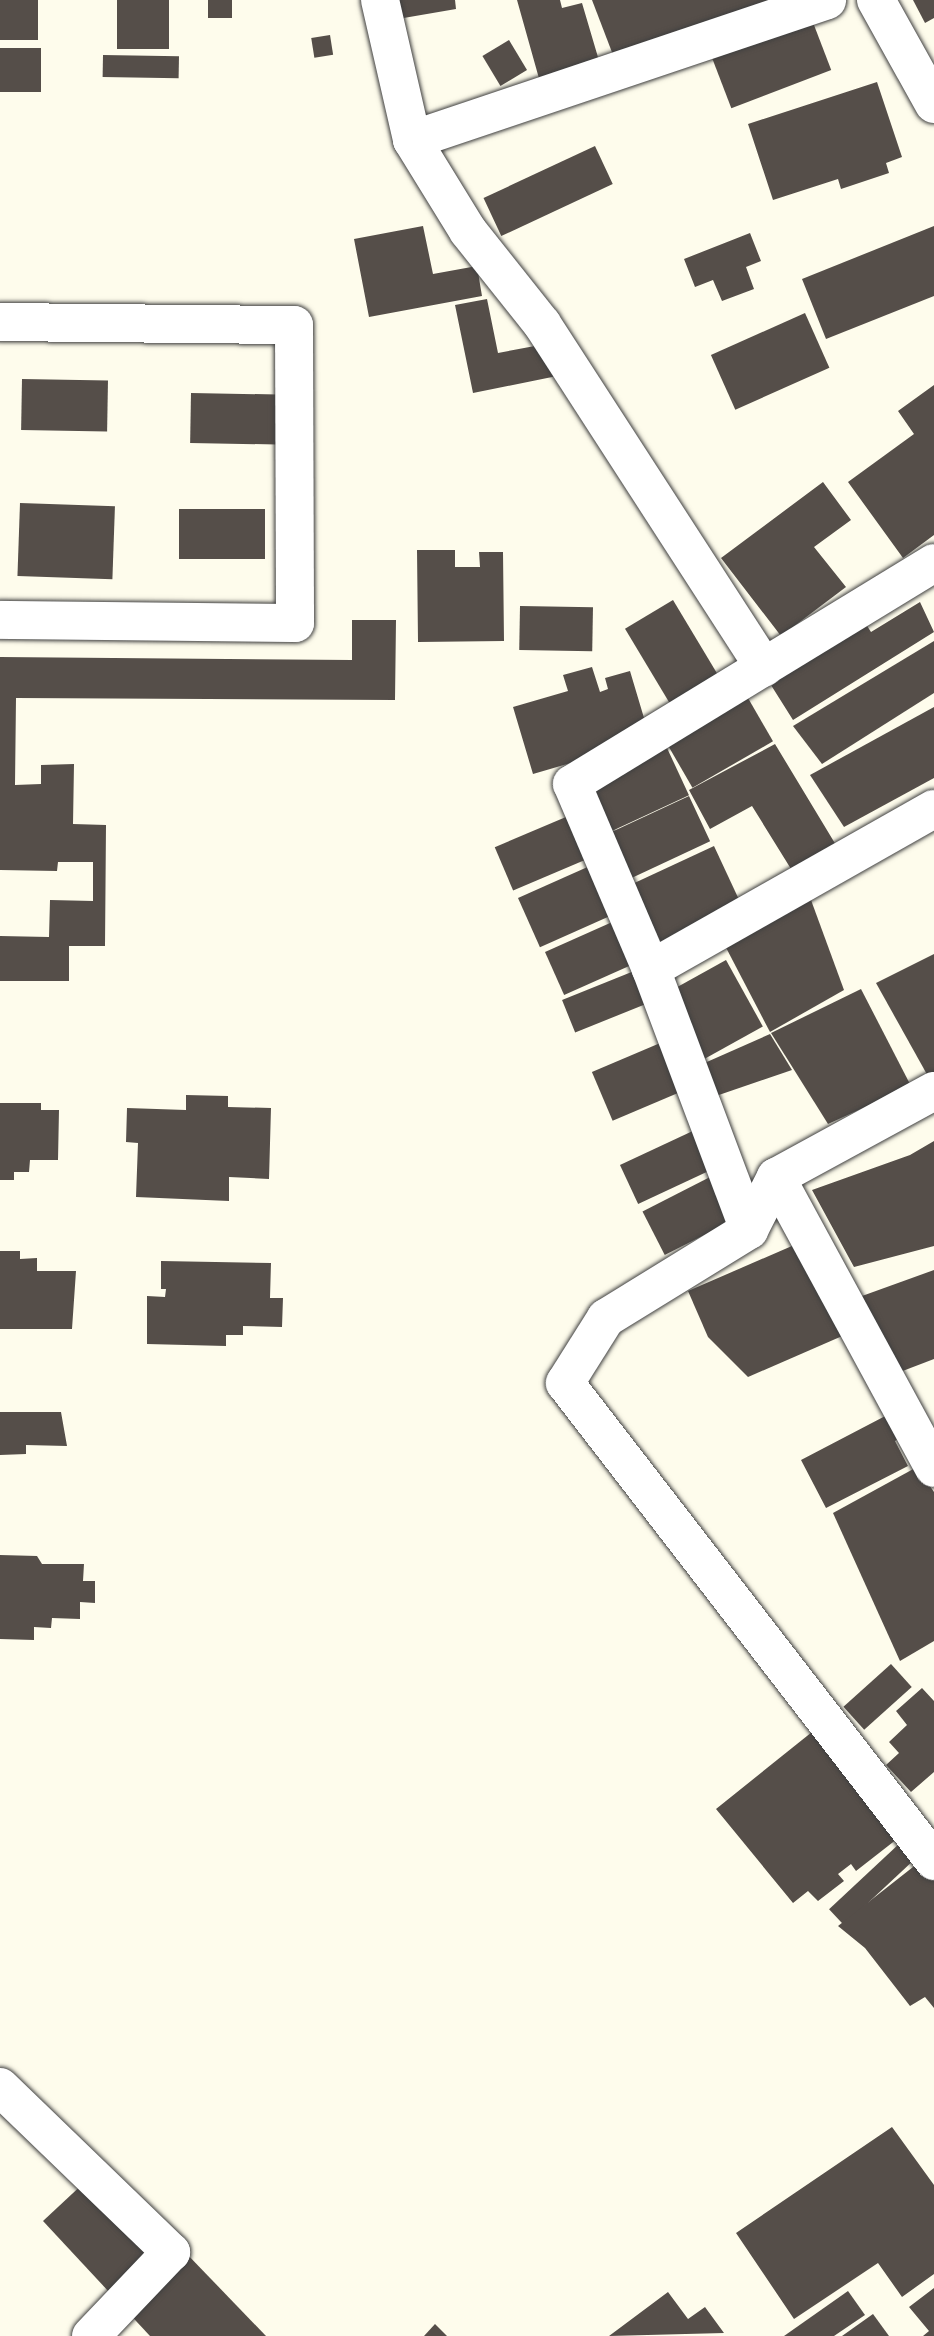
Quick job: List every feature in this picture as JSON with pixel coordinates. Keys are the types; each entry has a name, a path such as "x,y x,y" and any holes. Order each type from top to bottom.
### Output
{"street":[{"path":"380,0 412,140 468,231 542,324 764,667"},
{"path":"412,140 827,0"},
{"path":"876,0 934,104"},
{"path":"0,322 294,325 295,623 0,620"},
{"path":"749,1230 652,969 572,784 934,563"},
{"path":"652,969 934,809"},
{"path":"934,1091 776,1177 749,1230 606,1318 565,1383 934,1861"},
{"path":"776,1177 934,1468"},
{"path":"0,2087 172,2252 91,2336"}],"building":[{"path":"0,0 38,0 38,40 0,40"},
{"path":"117,0 169,0 169,49 117,49"},
{"path":"208,0 232,0 232,18 208,18"},
{"path":"389,0 455,0 456,9 392,20"},
{"path":"517,0 560,0 562,8 582,3 600,64 540,82"},
{"path":"592,0 780,0 618,68"},
{"path":"913,0 934,0 934,18 925,23"},
{"path":"809,12 831,70 731,108 709,50"},
{"path":"330,35 333,55 314,58 311,38"},
{"path":"509,40 527,70 500,86 482,56"},
{"path":"0,48 41,48 41,92 0,92"},
{"path":"103,55 179,56 179,78 103,77"},
{"path":"877,82 902,157 886,163 889,173 841,189 838,179 773,200 748,124"},
{"path":"595,146 613,184 501,236 484,198"},
{"path":"423,226 433,274 477,266 482,296 369,317 354,239"},
{"path":"934,226 934,296 826,339 802,279"},
{"path":"750,233 761,261 746,267 754,289 722,301 713,280 695,287 684,259"},
{"path":"487,299 498,353 551,343 557,376 473,393 455,305"},
{"path":"805,313 829,368 735,410 711,355"},
{"path":"22,379 108,381 107,431 21,430"},
{"path":"934,385 934,535 903,558 848,482 914,434 898,411"},
{"path":"191,393 278,395 277,445 190,443"},
{"path":"823,482 851,520 814,547 846,587 781,636 721,558"},
{"path":"20,503 115,506 112,579 17,576"},
{"path":"179,509 265,509 265,559 179,559"},
{"path":"417,550 455,550 455,567 480,567 479,552 503,552 504,641 418,642"},
{"path":"673,600 718,675 670,704 625,629"},
{"path":"920,602 934,632 793,720 764,674 860,615 871,632"},
{"path":"520,606 593,607 592,651 519,650"},
{"path":"352,620 396,620 395,700 16,698 15,785 41,784 41,765 74,764 73,824 106,825 105,946 69,946 69,981 0,981 0,936 49,937 50,900 93,901 93,862 58,862 57,871 0,870 0,657 352,660"},
{"path":"934,641 934,693 822,764 793,726"},
{"path":"592,667 600,692 608,689 605,678 630,671 647,728 622,748 533,774 513,707 568,691 563,675"},
{"path":"748,698 773,741 692,788 667,744"},
{"path":"934,707 934,778 844,827 810,775"},
{"path":"775,744 839,850 796,877 752,806 710,829 689,790"},
{"path":"667,748 689,795 612,831 590,784"},
{"path":"689,796 710,841 629,879 608,834"},
{"path":"573,814 591,857 513,890 495,847"},
{"path":"714,846 749,921 668,959 633,884"},
{"path":"592,865 614,914 540,947 518,898"},
{"path":"811,900 844,990 770,1032 721,938"},
{"path":"619,919 638,962 564,995 545,952"},
{"path":"934,954 934,1075 929,1078 876,983"},
{"path":"726,960 763,1026 703,1059 667,993"},
{"path":"639,969 652,1001 575,1033 562,1000"},
{"path":"861,989 911,1086 828,1124 771,1033"},
{"path":"770,1034 792,1070 713,1097 700,1065"},
{"path":"672,1038 693,1087 613,1121 592,1072"},
{"path":"186,1095 228,1096 228,1107 271,1108 269,1179 229,1177 229,1201 136,1197 138,1143 126,1142 127,1108 186,1110"},
{"path":"0,1103 41,1103 41,1110 59,1110 58,1160 30,1160 29,1172 14,1172 14,1180 0,1180"},
{"path":"697,1129 715,1168 638,1204 620,1165"},
{"path":"934,1141 934,1246 854,1267 812,1190 910,1155"},
{"path":"712,1176 734,1220 665,1255 643,1211"},
{"path":"808,1239 856,1330 748,1377 708,1337 688,1291"},
{"path":"0,1251 20,1251 20,1259 37,1258 37,1271 76,1271 72,1329 0,1329"},
{"path":"161,1261 271,1263 270,1298 283,1298 282,1327 243,1326 243,1335 226,1335 226,1346 147,1344 147,1296 165,1297 166,1289 161,1289"},
{"path":"934,1270 934,1359 900,1372 862,1296"},
{"path":"0,1412 61,1412 67,1446 26,1445 26,1454 0,1455"},
{"path":"891,1413 903,1436 895,1441 908,1466 826,1508 801,1460"},
{"path":"917,1467 934,1492 934,1641 900,1661 833,1513"},
{"path":"0,1555 37,1556 42,1564 84,1564 83,1581 95,1581 95,1603 80,1602 80,1619 52,1618 51,1628 34,1627 34,1640 0,1639"},
{"path":"891,1664 912,1687 864,1730 843,1707"},
{"path":"922,1688 934,1701 934,1772 911,1792 886,1765 899,1753 889,1742 907,1725 896,1711"},
{"path":"812,1732 897,1839 856,1871 851,1864 838,1874 844,1881 818,1901 808,1891 793,1903 716,1809"},
{"path":"900,1843 915,1859 844,1925 829,1909"},
{"path":"927,1856 934,1867 934,2008 925,1997 910,2006 865,1948 838,1926"},
{"path":"892,2127 934,2185 934,2274 902,2297 878,2263 794,2319 736,2233"},
{"path":"102,2166 266,2336 150,2336 43,2221"},
{"path":"934,2288 934,2336 923,2336 929,2331 909,2307"},
{"path":"848,2291 865,2315 834,2336 784,2336"},
{"path":"668,2292 688,2319 705,2307 724,2333 609,2336"},
{"path":"873,2314 889,2336 842,2336"},
{"path":"435,2324 447,2336 424,2336"}]}
